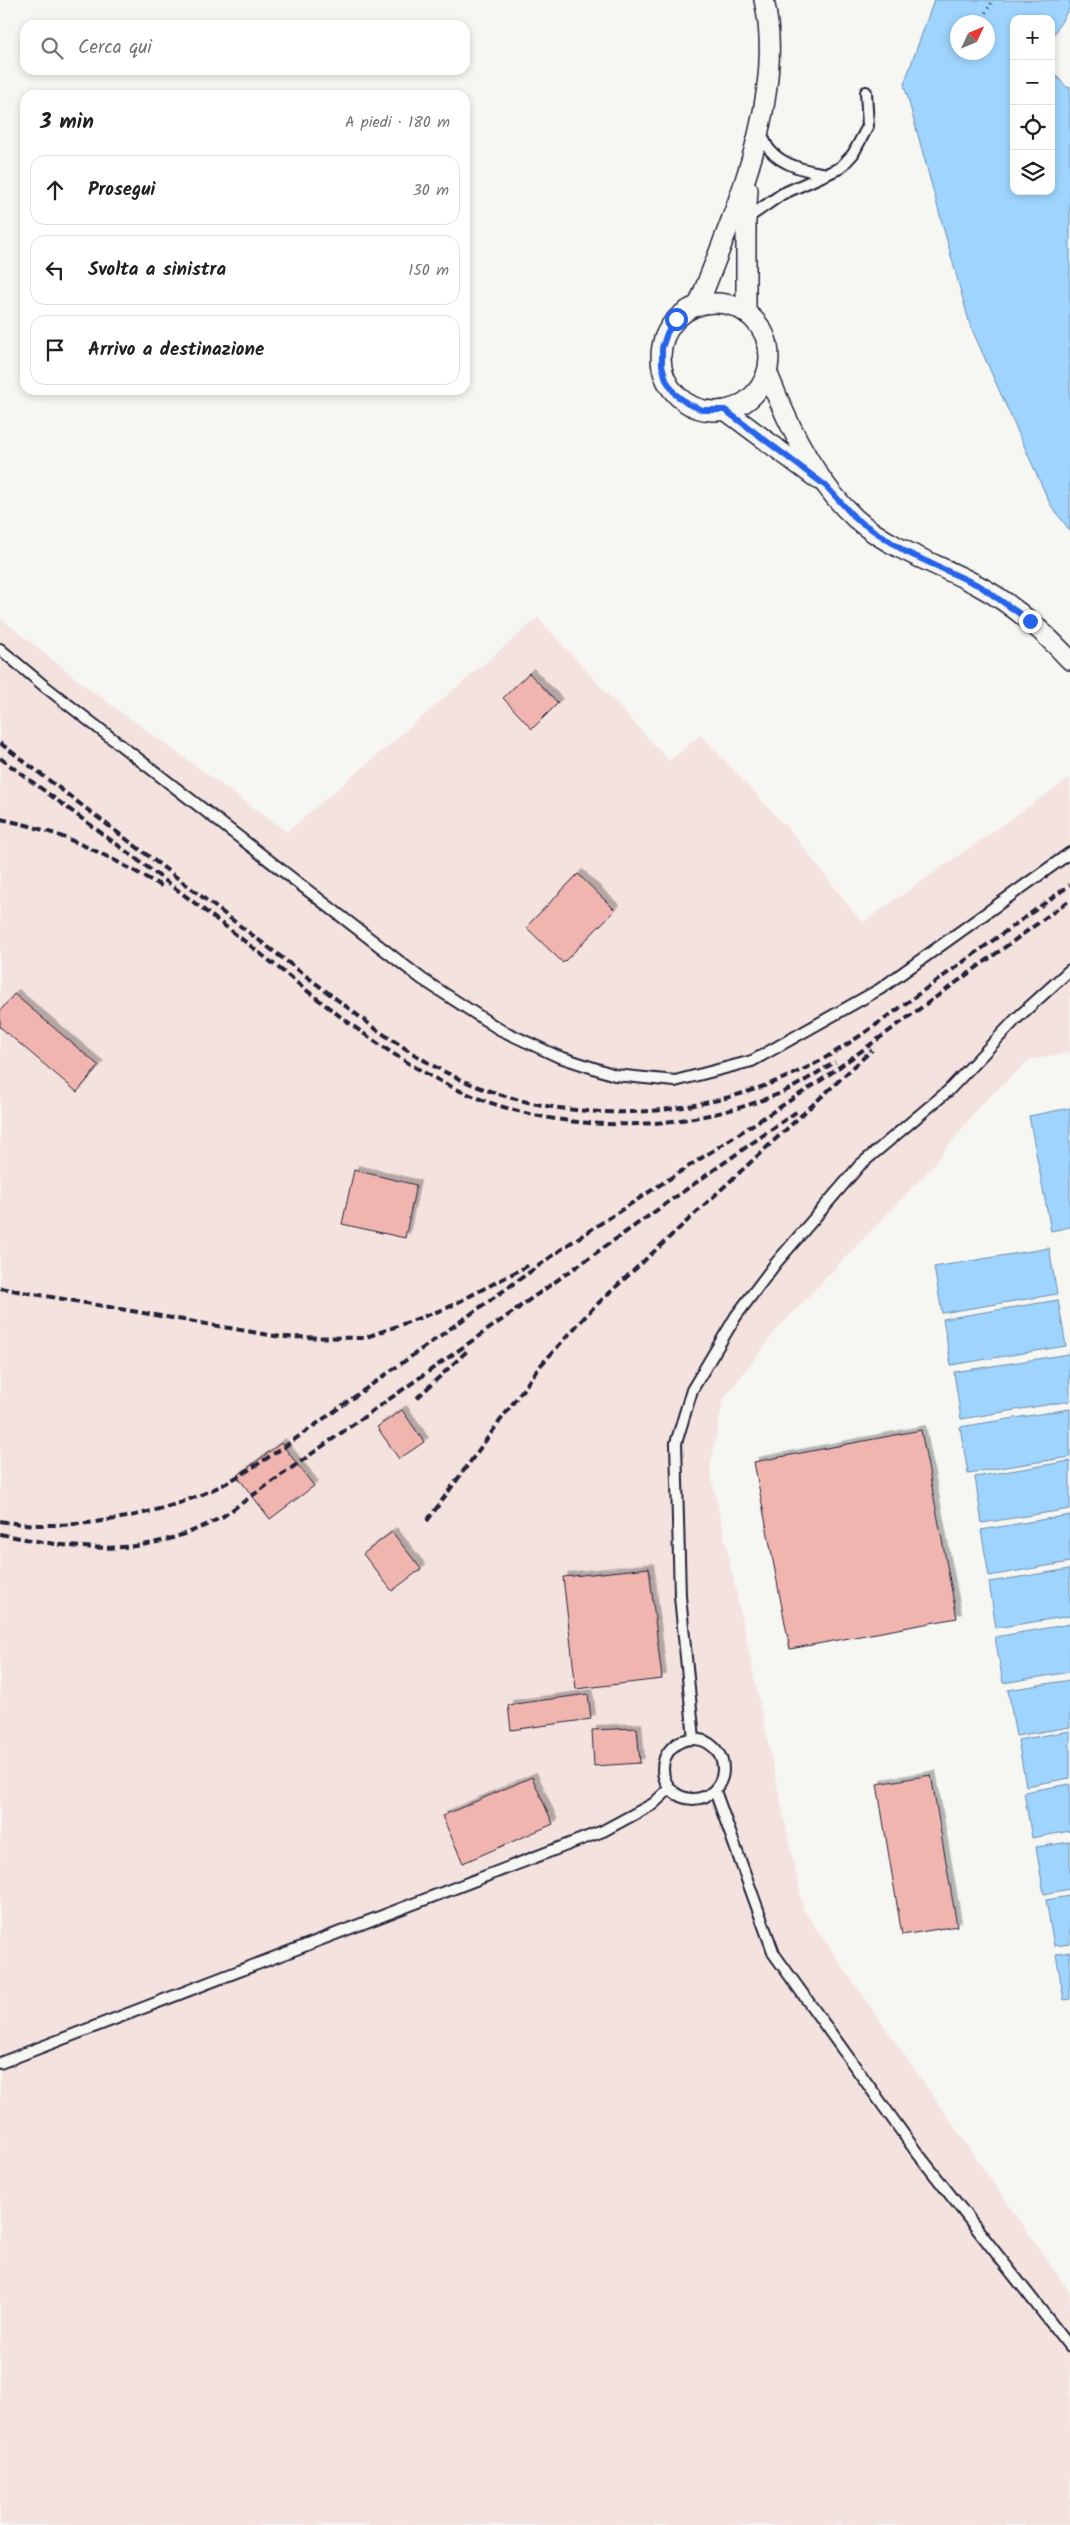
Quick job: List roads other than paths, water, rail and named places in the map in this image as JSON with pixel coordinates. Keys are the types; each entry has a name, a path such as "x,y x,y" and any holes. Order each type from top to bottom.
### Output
{"street":[{"path":"698,306 750,169 759,130 769,63 770,24 764,0"},
{"path":"746,313 746,219 750,169"},
{"path":"720,303 736,307 746,313 761,327 768,342 770,358 768,374 760,388 749,400 735,408 703,410 688,404 675,394 666,380 662,365 662,348 667,333 676,319 689,309 698,306 720,303"},
{"path":"768,374 786,418 826,486"},
{"path":"725,410 826,486 856,519 906,552 980,586 1030,621 1070,660"}],"lane":[{"path":"746,219 782,194 840,168 853,154 868,126 866,92"},
{"path":"759,130 769,149 786,162 805,170 828,174"},
{"path":"0,649 43,685 422,979 498,1029 557,1056 614,1075 675,1081 752,1061 880,989 1069,857"},
{"path":"694,1738 680,1596 676,1443 692,1390 736,1316 764,1278 860,1165 948,1091 1016,1019 1070,970"},
{"path":"694,1738 709,1743 720,1754 723,1774 714,1791 697,1800 686,1799 669,1789 662,1770 668,1751 684,1740 694,1738"},
{"path":"0,2063 603,1831 653,1804 669,1789"},
{"path":"714,1791 774,1954 915,2150 1070,2347"}],"water":[{"path":"934,0 1070,0 1070,7 1055,32 1055,15 1010,15 1010,195 1055,195 1055,75 1068,88 1070,86 1070,531 1050,504 970,325 904,84"},
{"path":"1070,1108 1070,1227 1051,1231 1029,1116"},
{"path":"1049,1248 1057,1294 942,1313 934,1267"},
{"path":"1058,1300 1066,1346 951,1365 943,1319"},
{"path":"1069,1354 1070,1401 961,1419 954,1372"},
{"path":"1070,1409 1070,1457 968,1473 960,1427"},
{"path":"1070,1461 1070,1509 982,1523 975,1477"},
{"path":"1070,1515 1070,1562 989,1576 981,1530"},
{"path":"1070,1569 1070,1616 996,1628 989,1582"},
{"path":"1070,1624 1070,1672 1003,1683 995,1637"},
{"path":"1070,1680 1070,1727 1016,1736 1008,1690"},
{"path":"1070,1731 1070,1778 1026,1786 1018,1740"},
{"path":"1070,1784 1070,1831 1032,1838 1024,1792"},
{"path":"1070,1842 1070,1889 1044,1894 1036,1847"},
{"path":"1070,1896 1070,1944 1054,1946 1046,1900"},
{"path":"1070,1952 1070,1999 1064,2000 1056,1954"}],"railway":[{"path":"0,743 377,1030 453,1076 497,1094 543,1105 590,1111 637,1112 684,1107 730,1097 775,1082 818,1062 859,1037 1070,885"},
{"path":"0,758 183,894 342,1018 420,1070 448,1085 487,1101 527,1113 569,1121 611,1124 653,1123 695,1118 736,1108 776,1095 799,1084 835,1062"},
{"path":"0,819 45,830 86,846 165,888"},
{"path":"0,1521 26,1524 80,1524 136,1515 188,1500 240,1475 284,1447 569,1244 820,1081 1070,900"},
{"path":"427,1521 540,1366 593,1308 872,1050"},
{"path":"515,1310 799,1110"},
{"path":"0,1288 281,1337 364,1338 447,1308 531,1264"},
{"path":"0,1534 59,1544 113,1548 166,1540 193,1530 222,1517 520,1307"},
{"path":"417,1398 467,1351"}]}
